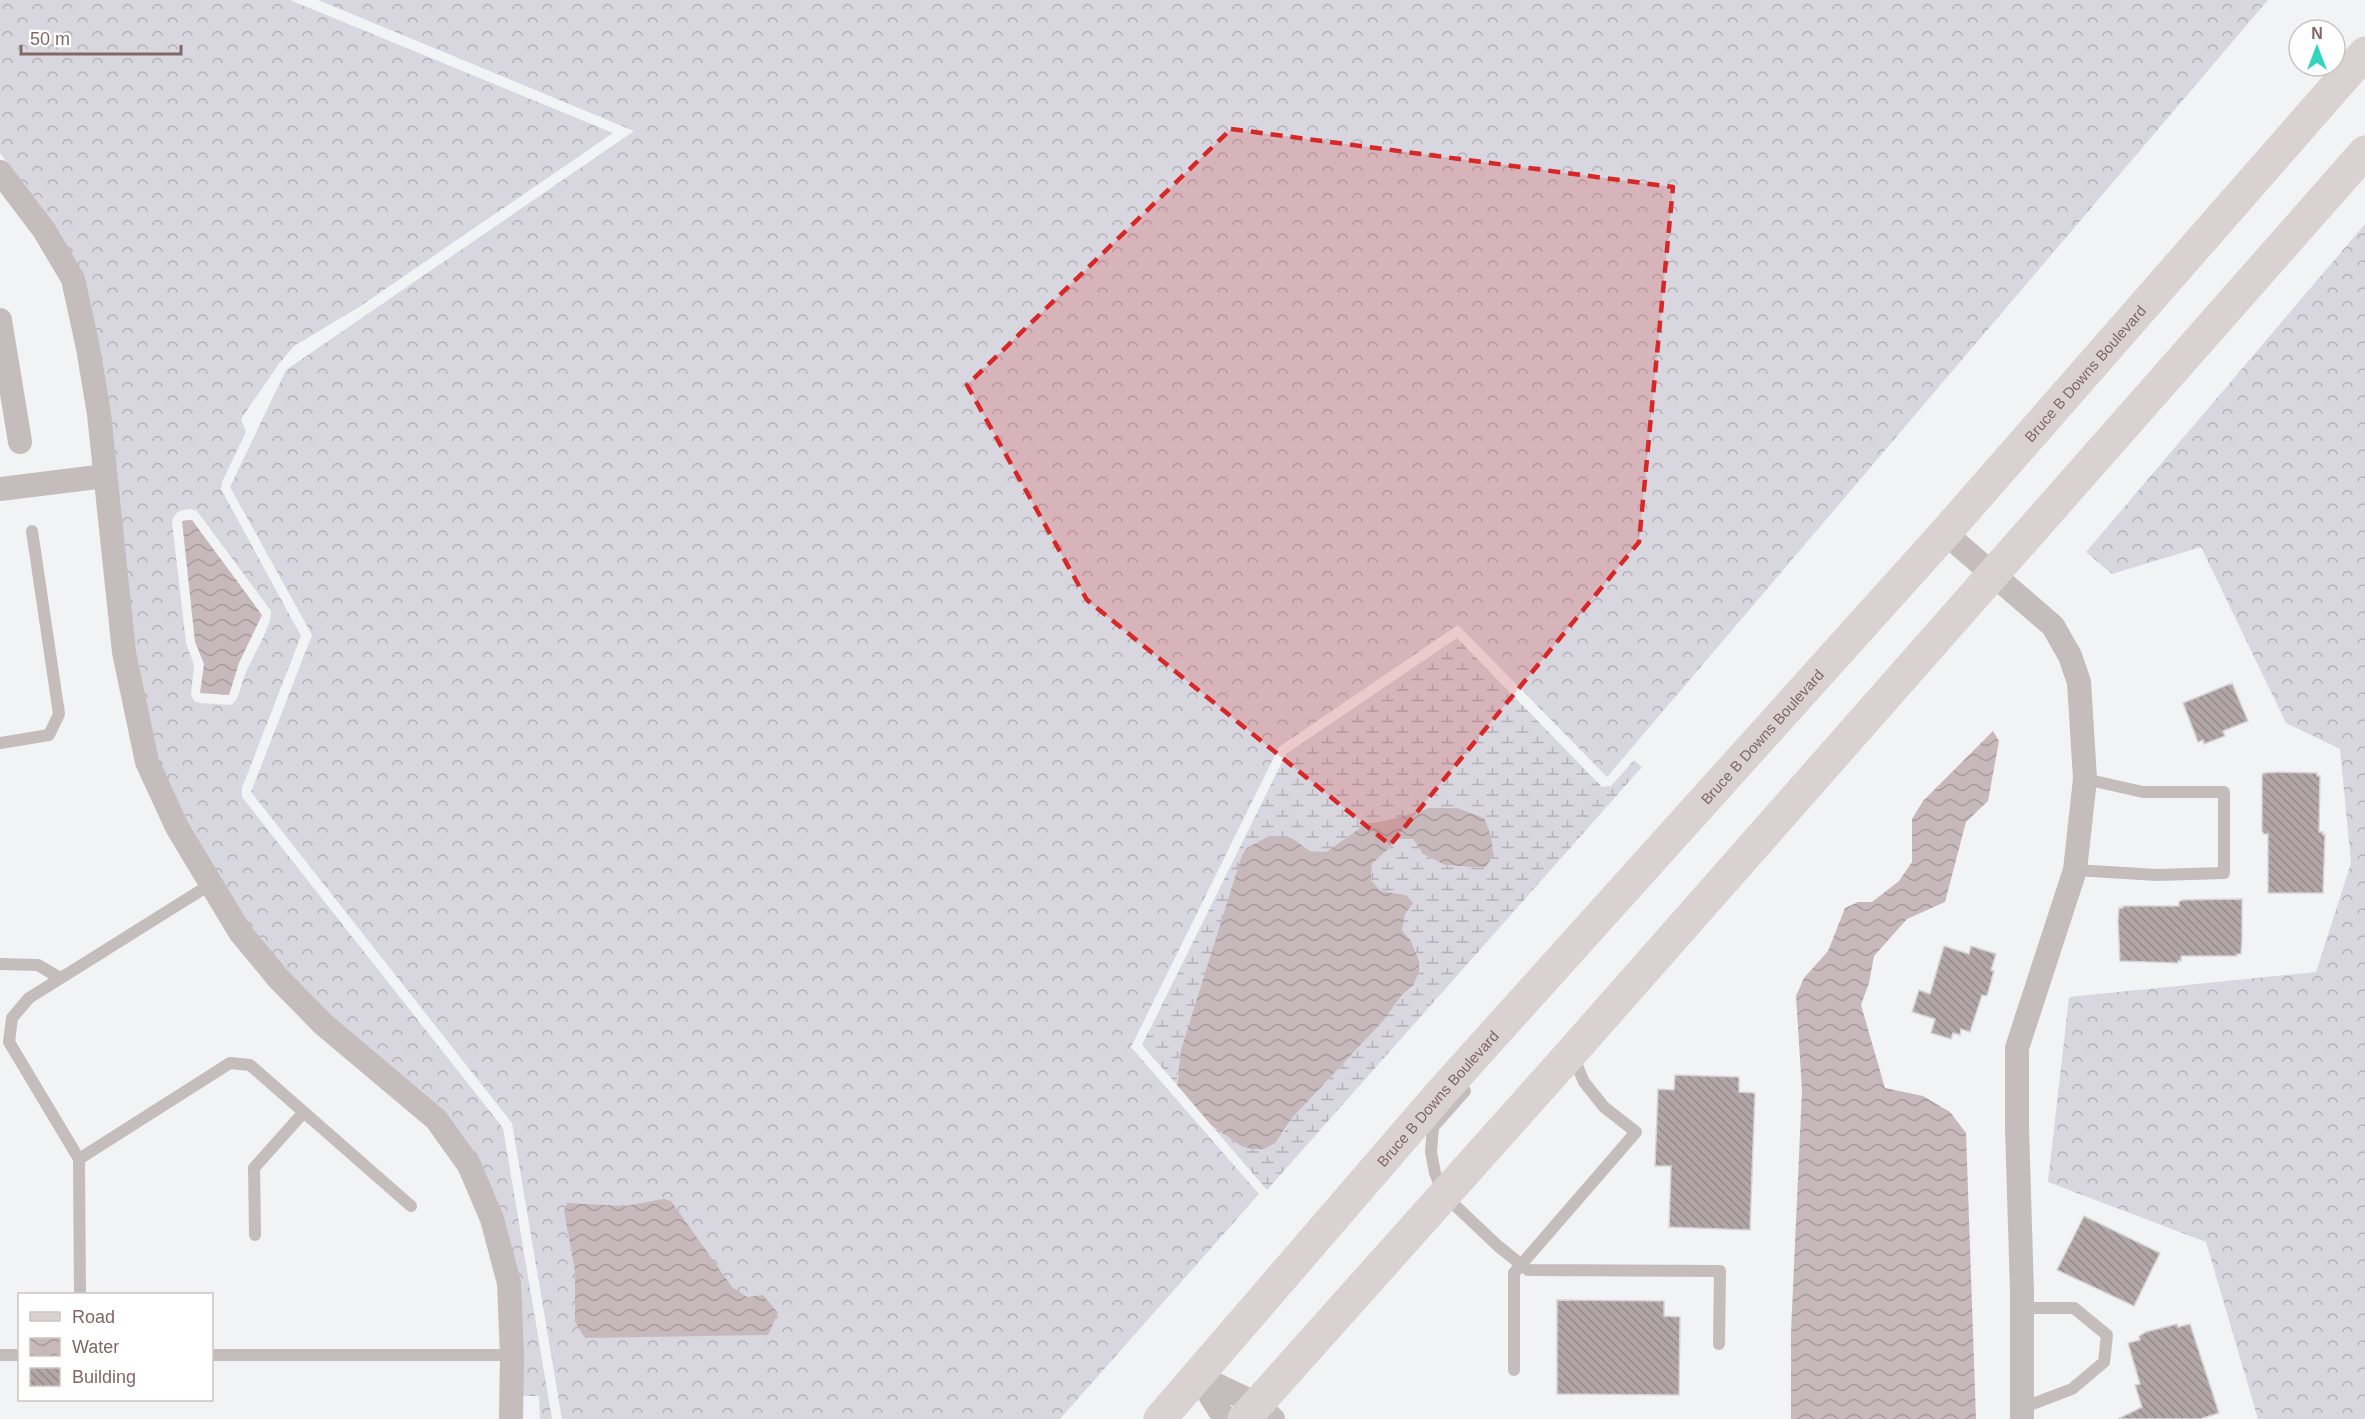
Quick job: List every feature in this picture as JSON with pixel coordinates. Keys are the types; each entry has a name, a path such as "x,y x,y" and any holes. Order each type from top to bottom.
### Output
{"main road":[{"name":"Bruce B Downs Boulevard","path":"1160,1419 1440,1094 1640,880 2365,53"},
{"path":"1258,1414 1444,1195 2365,152"}],"street":[{"path":"0,172 44,230 73,279 88,348 105,476 124,652 147,762 177,827 240,932 278,978 323,1024 436,1119 470,1165 492,1219 508,1283 512,1355 511,1419"},
{"path":"0,320 20,442"},
{"path":"0,489 105,476"},
{"path":"1945,533 2053,626 2070,656 2079,682 2085,779 2075,870 2016,1048 2022,1413"},
{"path":"1198,1376 1258,1414"},
{"path":"1198,1376 1225,1419"}],"lane":[{"path":"0,743 49,735 59,714 32,531"},
{"path":"2075,870 2157,875 2224,873 2224,792 2143,792 2085,779"},
{"path":"80,1293 79,1159 9,1042 12,1018 29,998 211,884"},
{"path":"0,964 38,964 60,978"},
{"path":"1514,1370 1514,1273 1635,1132 1604,1107 1584,1082 1572,1052"},
{"path":"79,1159 230,1064 250,1065 411,1206"},
{"path":"1472,1083 1432,1127 1431,1152 1435,1173 1444,1195 1528,1270 1720,1271 1719,1344"},
{"path":"255,1235 254,1168 304,1112"},
{"path":"2022,1308 2074,1308 2106,1335 2104,1362 2072,1389 2022,1413"},
{"path":"0,1355 18,1355"},
{"path":"213,1355 512,1355"}],"highlighted area":[{"path":"1231,129 1673,187 1639,542 1390,845 1087,600 967,385"}],"green space":[{"path":"0,0 290,0 613,133 359,307 294,346 241,419 246,432 222,482 221,489 301,636 242,788 242,797 503,1128 552,1419 540,1419 539,1396 522,1396 479,1160 443,1109 330,1015 285,969 249,924 187,820 157,758 53,222 0,153","holes":["191,509 197,511 271,611 268,626 246,672 238,697 231,705 200,703 194,701 191,695 194,665 186,643 172,522 176,513"]},
{"path":"318,0 2268,0 1607,777 1458,625 1279,747 1131,1047 1259,1194 1060,1419 562,1419 512,1123 251,792 312,635 230,487 286,370 634,131"},
{"path":"2365,224 2365,1419 2258,1419 2206,1242 2048,1182 2069,997 2316,972 2351,863 2340,749 2286,723 2201,547 2112,574 2086,552"},
{"path":"1457,638 1602,787 1611,786 1634,760 1642,767 1267,1190 1211,1125 1241,1146 1283,1133 1293,1117 1384,1020 1401,996 1413,987 1419,973 1419,959 1411,941 1402,930 1406,895 1381,891 1371,880 1372,864 1399,839 1413,839 1423,854 1445,865 1484,868 1429,808 1386,821 1367,823 1326,852 1310,851 1292,838 1177,1076 1177,1085 1142,1045 1286,754"}],"water":[{"path":"192,520 262,615 239,663 229,695 200,693 204,664 195,642 182,521"},
{"path":"1993,731 1999,741 1988,801 1966,822 1945,902 1907,919 1874,956 1869,983 1861,1005 1885,1088 1923,1096 1950,1112 1966,1133 1976,1419 1791,1419 1791,1332 1802,1090 1796,996 1804,978 1828,951 1845,908 1858,902 1872,902 1899,881 1912,862 1912,819 1923,801"},
{"path":"1429,808 1457,808 1484,818 1492,844 1489,863 1484,868 1445,865 1423,854 1413,839 1399,839 1372,864 1371,880 1381,891 1406,895 1413,903 1405,914 1402,930 1411,941 1419,960 1419,973 1413,986 1401,996 1384,1020 1293,1117 1275,1143 1264,1149 1241,1146 1211,1125 1177,1085 1181,1050 1242,855 1247,848 1269,836 1292,838 1310,851 1326,852 1367,823 1386,821"},
{"path":"664,1199 671,1201 732,1287 747,1297 763,1295 778,1313 768,1335 585,1338 575,1322 575,1271 564,1211 567,1203 625,1206"}],"building":[{"path":"2232,683 2248,721 2223,731 2225,736 2204,744 2203,740 2198,742 2183,703"},
{"path":"2279,772 2317,773 2317,776 2320,776 2319,832 2325,835 2323,893 2268,893 2268,834 2262,831 2262,775"},
{"path":"2242,899 2241,954 2237,956 2181,956 2181,961 2178,963 2120,961 2119,908 2123,906 2179,906 2182,900"},
{"path":"1944,946 1969,954 1971,946 1996,954 1987,996 1982,995 1970,1032 1961,1029 1960,1035 1953,1033 1951,1039 1931,1033 1935,1019 1912,1012 1919,990 1930,994"},
{"path":"1675,1075 1739,1077 1739,1092 1755,1093 1750,1230 1669,1227 1671,1166 1655,1166 1658,1089 1674,1090"},
{"path":"2084,1216 2160,1253 2134,1306 2057,1270"},
{"path":"1557,1300 1664,1301 1664,1316 1680,1317 1679,1395 1557,1394"},
{"path":"2177,1324 2178,1327 2190,1324 2219,1413 2200,1419 2118,1419 2142,1407 2135,1385 2140,1384 2128,1343 2140,1340 2139,1336 2146,1332"}]}
